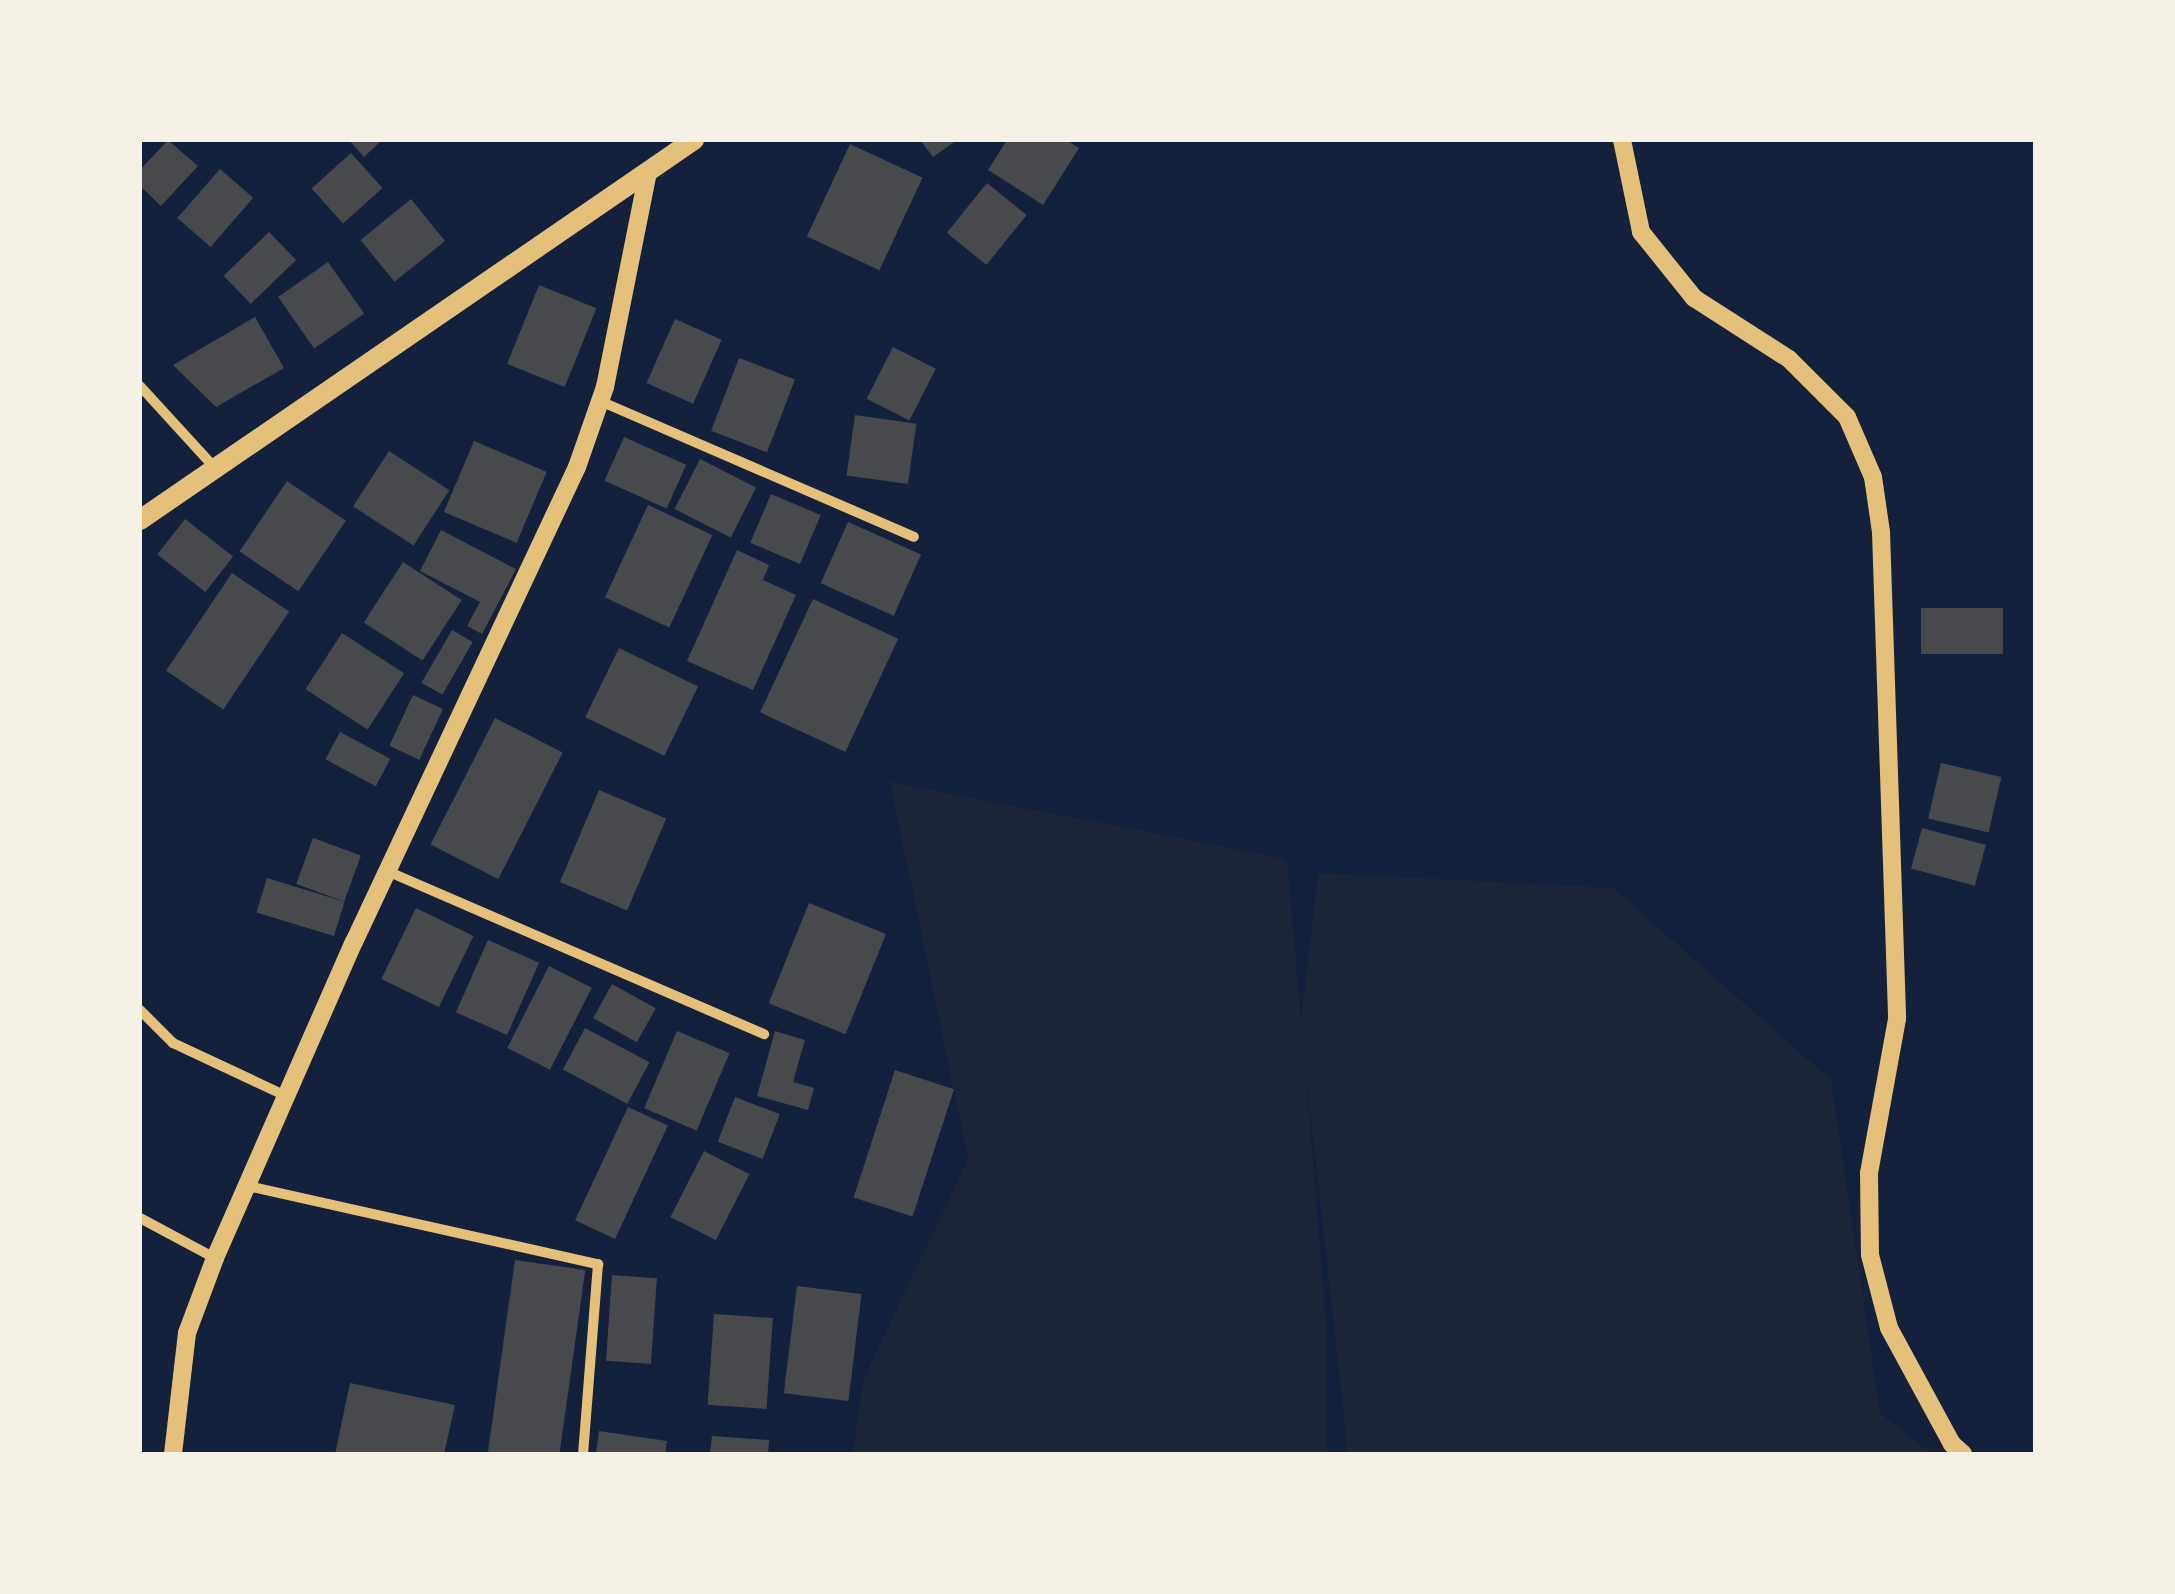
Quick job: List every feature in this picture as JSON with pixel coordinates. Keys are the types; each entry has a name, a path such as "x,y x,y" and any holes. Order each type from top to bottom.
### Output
{"main road":[{"path":"140,520 694,140"}],"street":[{"path":"1622,140 1628,185 1641,232 1694,298 1790,359 1847,417 1873,476 1882,532 1897,1019 1869,1174 1870,1255 1888,1328 1952,1444 1963,1454"},
{"path":"173,1454 187,1333 215,1258 284,1096 577,467 600,401 648,172"},
{"path":"140,386 215,468"},
{"path":"600,401 914,537"},
{"path":"387,871 764,1034"},
{"path":"140,1010 173,1043 284,1096"},
{"path":"248,1186 598,1264 583,1454"},
{"path":"140,1218 215,1258"}],"shaded area":[{"path":"890,782 1287,859 1301,1020 1318,873 1613,888 1831,1080 1880,1413 1932,1454 1348,1454 1305,1064 1327,1335 1327,1454 853,1454 863,1380 968,1159"}],"building":[{"path":"168,140 198,166 161,206 140,186 140,170"},
{"path":"349,140 382,140 364,157"},
{"path":"920,140 957,140 933,157"},
{"path":"1007,140 1066,140 1079,148 1043,205 988,170"},
{"path":"850,144 923,178 879,270 807,236"},
{"path":"351,153 382,188 343,223 312,188"},
{"path":"220,169 253,198 211,247 177,218"},
{"path":"987,183 1027,215 986,265 947,233"},
{"path":"411,199 445,241 394,282 360,240"},
{"path":"269,232 296,260 251,304 224,276"},
{"path":"328,262 364,314 314,349 278,297"},
{"path":"539,285 596,308 565,387 507,364"},
{"path":"255,317 284,368 216,407 173,365"},
{"path":"675,319 722,340 693,404 647,383"},
{"path":"893,347 936,369 909,420 867,399"},
{"path":"739,358 795,380 767,452 711,431"},
{"path":"855,415 916,424 908,484 847,475"},
{"path":"624,437 686,465 667,509 604,481"},
{"path":"474,441 547,472 517,543 444,512"},
{"path":"389,451 449,490 413,546 353,506"},
{"path":"700,459 756,488 731,537 675,509"},
{"path":"287,481 346,521 298,591 239,551"},
{"path":"771,494 821,515 800,564 750,543"},
{"path":"648,505 712,535 669,627 605,597"},
{"path":"185,519 233,557 205,592 157,554"},
{"path":"848,522 921,555 894,616 821,583"},
{"path":"441,530 516,569 482,634 467,626 480,602 420,571"},
{"path":"737,550 769,565 763,580 796,595 753,690 687,661"},
{"path":"403,562 462,600 422,661 364,622"},
{"path":"232,573 289,612 223,709 166,671"},
{"path":"813,599 898,639 845,752 760,712"},
{"path":"1921,608 2003,608 2003,654 1921,654"},
{"path":"452,630 473,642 442,695 422,683"},
{"path":"342,633 404,673 368,729 306,689"},
{"path":"619,648 698,687 664,756 585,717"},
{"path":"413,695 443,709 419,760 389,746"},
{"path":"495,718 563,753 498,879 431,845"},
{"path":"340,732 390,759 376,786 325,759"},
{"path":"1941,763 2001,777 1989,832 1928,819"},
{"path":"599,790 666,819 627,911 560,882"},
{"path":"1922,828 1986,845 1975,886 1911,869"},
{"path":"313,838 361,855 344,901 296,884"},
{"path":"267,878 344,902 334,936 256,912"},
{"path":"809,903 886,934 845,1034 769,1003"},
{"path":"416,908 474,936 439,1007 381,979"},
{"path":"488,940 539,963 507,1035 456,1012"},
{"path":"549,966 592,988 550,1070 507,1048"},
{"path":"612,984 656,1008 637,1042 593,1018"},
{"path":"585,1028 649,1062 627,1104 563,1069"},
{"path":"677,1031 729,1053 697,1131 644,1108"},
{"path":"775,1031 805,1040 793,1082 814,1088 808,1110 757,1096"},
{"path":"895,1070 954,1089 913,1217 854,1197"},
{"path":"735,1097 780,1114 763,1159 718,1142"},
{"path":"628,1107 668,1126 615,1239 575,1220"},
{"path":"704,1151 749,1174 716,1240 670,1217"},
{"path":"515,1260 585,1270 559,1454 488,1454"},
{"path":"612,1275 657,1278 651,1364 606,1361"},
{"path":"797,1286 862,1294 848,1401 784,1393"},
{"path":"714,1314 773,1318 767,1409 708,1405"},
{"path":"350,1383 455,1405 444,1454 335,1454"},
{"path":"599,1431 667,1441 665,1454 596,1454"},
{"path":"712,1436 769,1440 768,1454 710,1454"}]}
